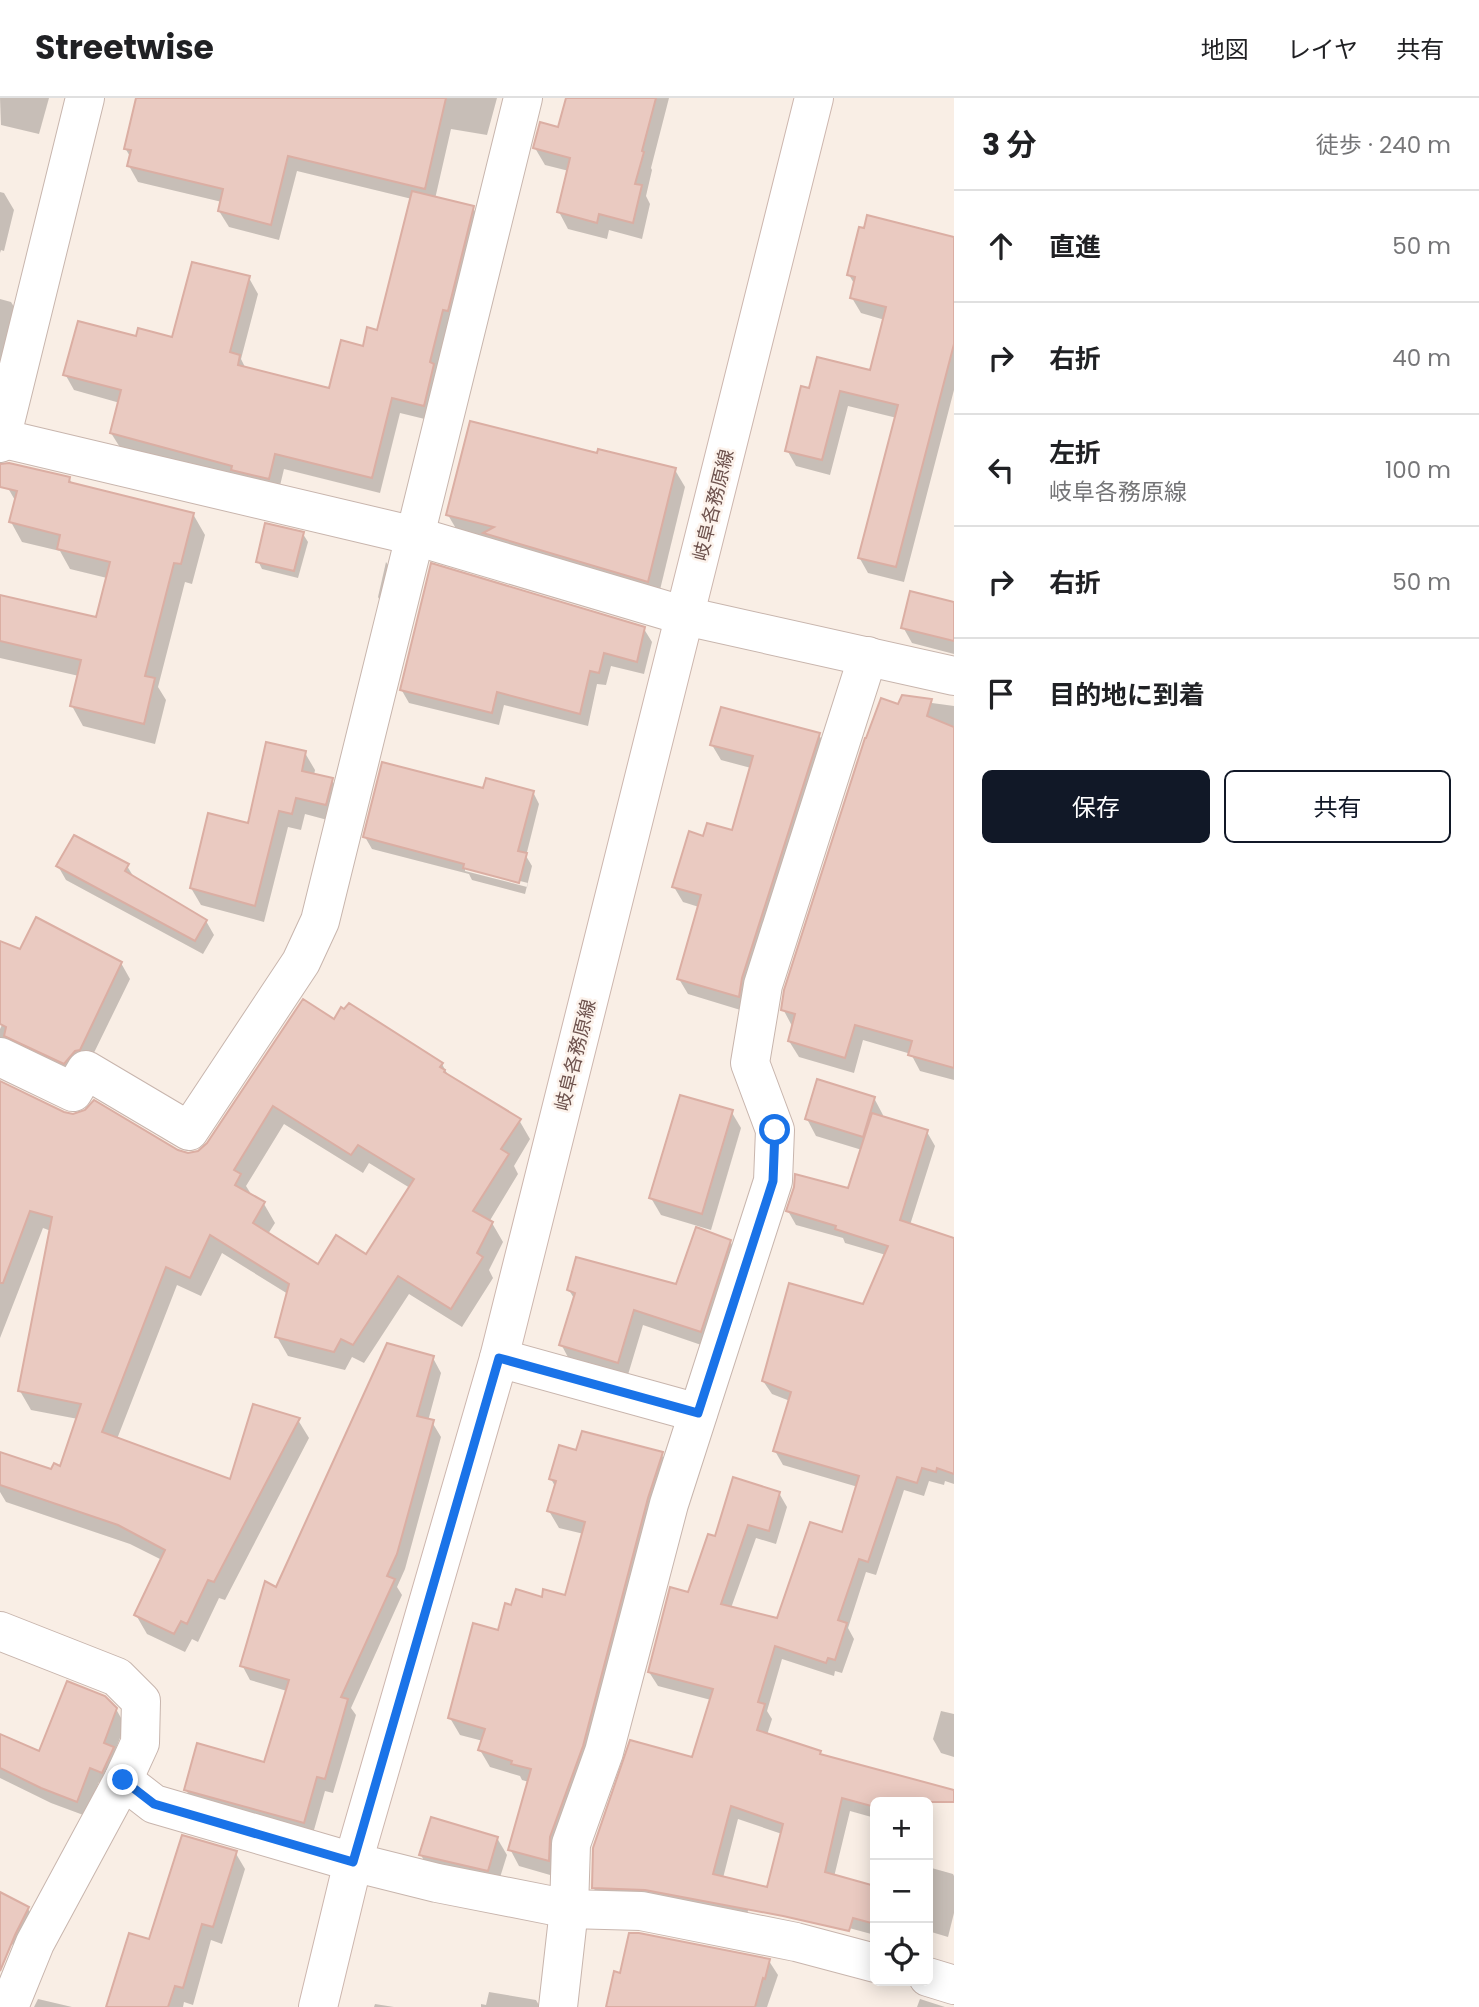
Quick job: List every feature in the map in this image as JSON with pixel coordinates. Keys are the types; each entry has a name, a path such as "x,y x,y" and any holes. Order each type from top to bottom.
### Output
{"street":[{"path":"85,98 0,440 415,536 685,616 954,676"},
{"path":"0,1057 74,1092 86,1070 189,1131 300,961 320,921 523,98"},
{"name":"岐阜各務原線","path":"318,2007 353,1862 499,1358 814,98"},
{"path":"558,2007 569,1909 571,1844 604,1752 669,1504 773,1181 775,1130 750,1063 763,985 868,656"},
{"path":"499,1358 698,1413"},
{"path":"0,1631 117,1676 141,1701 140,1743 123,1780 35,1943 9,2007"},
{"path":"123,1780 154,1804 353,1862 437,1883 569,1909 640,1911 796,1942 870,1961"},
{"path":"933,1979 954,1985"}],"building":[{"path":"136,98 446,98 425,189 288,156 271,225 218,211 223,189 127,166 131,150 124,149"},
{"path":"566,98 656,98 635,184 642,185 633,223 599,214 597,223 557,212 570,158 533,148 540,122 558,127"},
{"path":"412,191 474,206 448,311 443,310 430,362 434,364 424,406 392,398 372,478 275,454 269,479 231,470 232,466 110,433 121,390 63,375 78,321 136,336 138,328 172,337 192,262 250,276 230,352 240,355 238,365 329,388 341,340 363,346 367,327 377,330"},
{"path":"867,215 954,237 954,344 896,567 858,558 898,405 840,391 822,460 785,451 801,386 809,388 817,357 870,370 886,307 850,298 855,277 847,275 859,227 864,228"},
{"path":"470,421 597,453 598,449 676,468 648,582 483,533 494,527 446,515"},
{"path":"9,463 70,477 69,482 194,513 181,564 174,563 145,676 155,678 144,724 70,706 81,660 0,641 0,595 96,617 110,562 57,549 60,535 9,522 17,491 0,487 0,464"},
{"path":"265,523 304,532 294,571 256,562"},
{"path":"431,563 645,627 637,662 604,653 599,673 590,671 580,714 497,692 492,713 400,690"},
{"path":"910,591 954,602 954,641 901,628"},
{"path":"902,695 932,699 927,716 954,727 954,1068 908,1055 912,1041 855,1025 845,1058 788,1041 795,1014 781,1010 784,990 865,738 881,698 898,704"},
{"path":"721,707 820,733 742,978 739,997 677,979 701,895 672,887 689,831 703,836 707,823 732,830 753,756 710,745"},
{"path":"266,742 306,751 302,771 333,778 326,805 296,798 292,814 279,811 255,906 190,888 208,813 248,823"},
{"path":"382,762 483,788 486,778 534,791 518,851 527,853 519,883 463,868 464,864 363,837"},
{"path":"74,835 129,864 125,871 207,920 195,941 56,866"},
{"path":"36,917 122,962 80,1050 75,1051 64,1064 4,1036 6,1027 0,1024 0,941 20,949"},
{"path":"303,999 334,1019 341,1007 344,1009 349,1003 443,1063 440,1067 444,1072 521,1119 501,1149 509,1154 473,1211 493,1222 477,1253 483,1257 451,1309 398,1276 353,1345 341,1339 334,1352 275,1337 289,1284 210,1235 190,1278 166,1267 102,1432 230,1479 253,1404 300,1418 214,1582 208,1580 187,1624 181,1621 174,1634 134,1615 165,1550 118,1525 0,1485 0,1452 51,1469 54,1463 60,1466 81,1404 18,1391 52,1217 30,1211 3,1283 0,1283 0,1081 73,1114 85,1110 94,1100 178,1150 188,1153 198,1151 207,1143","holes":["273,1106 351,1155 358,1145 414,1179 366,1254 336,1235 318,1264 253,1223 265,1202 235,1185 241,1174 234,1170"]},
{"path":"817,1079 875,1097 863,1137 805,1119"},
{"path":"680,1095 733,1110 702,1214 649,1198"},
{"path":"872,1113 928,1130 900,1220 954,1238 954,1474 937,1468 936,1472 922,1468 917,1483 897,1477 868,1562 859,1559 838,1620 847,1623 835,1660 828,1658 826,1663 775,1646 758,1702 765,1704 757,1730 821,1751 820,1754 954,1790 954,1802 933,1802 933,1797 870,1797 870,1806 842,1798 825,1872 870,1885 870,1923 853,1918 849,1931 645,1890 592,1888 593,1848 630,1740 692,1757 713,1689 648,1672 670,1587 688,1592 708,1534 715,1536 733,1477 780,1492 769,1531 748,1525 721,1604 777,1618 810,1522 842,1532 859,1476 773,1451 791,1392 762,1381 789,1283 863,1304 888,1246 786,1211 794,1187 795,1174 848,1188","holes":["731,1806 783,1824 767,1887 713,1874"]},
{"path":"696,1227 731,1240 701,1332 634,1310 618,1363 559,1345 575,1293 567,1290 576,1257 676,1284"},
{"path":"387,1343 434,1356 417,1416 434,1420 397,1554 387,1576 395,1579 341,1697 348,1699 325,1779 317,1777 304,1823 184,1790 197,1743 264,1762 289,1680 240,1666 265,1581 276,1587"},
{"path":"582,1431 663,1452 648,1498 583,1746 550,1837 549,1861 508,1850 531,1769 478,1750 485,1729 448,1718 473,1623 498,1630 505,1603 511,1605 516,1589 542,1597 543,1589 565,1595 585,1522 547,1511 556,1481 549,1479 559,1445 576,1450"},
{"path":"67,1681 105,1696 117,1708 104,1743 114,1747 102,1773 90,1768 77,1802 0,1768 0,1734 39,1751"},
{"path":"431,1817 498,1837 488,1871 419,1855"},
{"path":"182,1835 237,1851 213,1927 202,1924 183,1988 175,1986 168,2007 106,2007 129,1933 149,1939"},
{"path":"0,1892 29,1907 0,1971"},
{"path":"629,1933 770,1959 755,2007 606,2007 614,1971 620,1973"}],"route":[{"path":"123,1780 154,1804 353,1862 499,1358 698,1413 773,1181 775,1130"}]}
